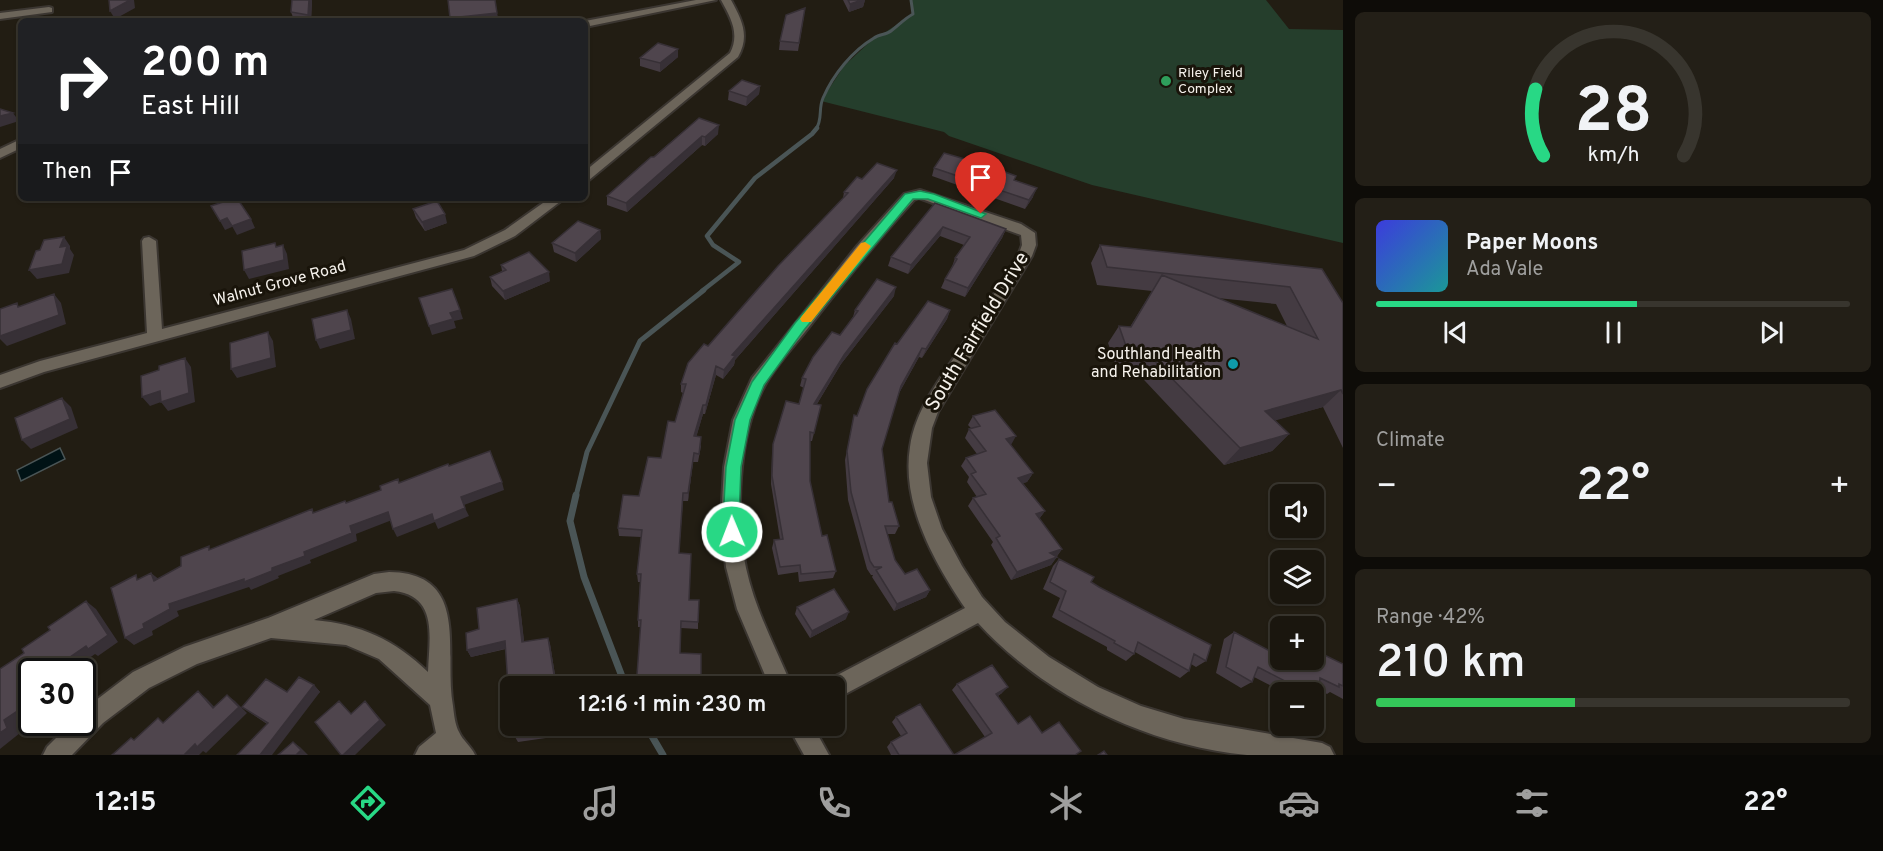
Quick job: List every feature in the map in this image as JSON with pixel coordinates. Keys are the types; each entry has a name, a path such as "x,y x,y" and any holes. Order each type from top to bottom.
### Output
{"street":[{"path":"588,23 711,0"},
{"path":"588,175 734,55 740,45 742,34 740,24 726,0"},
{"path":"0,16 49,10"},
{"path":"0,154 18,144"},
{"name":"South Fairfield Drive","path":"776,676 747,609 736,567 731,520 733,467 742,420 758,382 800,327 909,197 920,194 1028,233 1029,245 1025,256 939,393 922,427 916,453 920,490 932,531 960,582 980,611 1023,650 1066,680 1110,704 1163,725 1322,755"},
{"name":"Walnut Grove Road","path":"0,382 40,367 469,253 507,235 554,201"},
{"path":"149,241 155,336"},
{"path":"55,755 95,715 141,680 192,655 388,580 421,589 434,600 439,617 440,699 456,747 427,755"},
{"path":"845,683 980,611"},
{"path":"269,627 335,633 361,639 388,651 440,699"},
{"path":"806,736 817,755"}],"green space":[{"name":"Riley Field Complex","path":"912,0 1266,0 1289,29 1343,30 1343,243 1092,185 949,136 944,132 821,101 844,66 876,36 913,14"}],"shaded area":[{"path":"60,448 65,459 21,481 17,470"}],"building":[{"path":"109,0 130,0 110,11"},
{"path":"292,0 309,0 308,15 291,12"},
{"path":"448,0 495,0 497,13 450,18"},
{"path":"848,0 862,0 850,4"},
{"path":"805,8 799,43 780,41 786,15"},
{"path":"658,43 678,49 660,63 640,58"},
{"path":"742,80 760,86 747,97 729,91"},
{"path":"0,109 13,113 0,116"},
{"path":"699,118 719,125 705,137 702,136 626,203 607,196 651,157 654,157"},
{"path":"944,153 1016,176 1014,180 1037,188 1029,200 934,168"},
{"path":"877,163 897,170 732,355 735,356 724,370 716,366 706,405 703,405 694,436 701,437 699,454 694,453 688,493 683,493 679,553 691,554 689,600 699,600 698,622 681,621 680,653 701,654 701,676 637,675 641,620 638,620 641,574 637,574 642,530 618,528 623,495 639,496 648,457 661,458 668,421 675,422 686,384 681,384 688,363 704,344 708,346 778,266 848,193 844,192 857,177 862,179"},
{"path":"226,201 239,201 251,219 232,226 227,218 220,221 211,206"},
{"path":"437,201 445,214 422,222 413,209"},
{"path":"935,203 1006,229 968,288 945,279 957,259 955,258 970,237 943,227 911,265 891,257"},
{"path":"578,221 600,230 575,253 552,243"},
{"path":"64,237 60,247 67,246 62,264 29,270 36,251 40,250 44,240"},
{"path":"275,243 276,247 283,245 284,260 244,270 242,251"},
{"name":"Southland Health and Rehabilitation","path":"1100,245 1322,269 1343,303 1343,394 1341,390 1265,411 1289,434 1240,448 1142,348 1126,346 1119,326 1131,327 1162,275 1318,339 1290,287 1107,267"},
{"path":"529,252 549,272 503,291 490,277 506,270 501,265"},
{"path":"877,279 896,287 844,355 814,404 821,405 814,433 810,432 810,481 822,536 827,535 836,571 801,574 800,565 780,567 774,540 783,539 772,476 773,444 786,401 799,404 806,379 802,378 813,357 832,332 840,335"},
{"path":"452,289 460,310 450,313 453,319 429,326 419,298"},
{"path":"54,294 59,315 0,336 0,309 17,303 18,307"},
{"path":"928,301 950,310 926,349 922,348 901,386 882,449 889,502 892,502 899,526 885,526 895,560 905,574 917,569 930,590 897,604 876,570 882,567 874,567 870,561 851,492 847,451 854,415 857,416 867,389 895,343 897,344"},
{"path":"347,310 351,330 316,340 312,319"},
{"path":"268,332 271,358 231,369 230,343"},
{"path":"185,358 189,393 161,402 160,391 142,397 141,376 159,370 159,366"},
{"path":"62,398 70,419 22,440 15,418"},
{"path":"995,410 1016,436 1006,439 1033,473 1018,478 1045,511 1036,514 1062,549 1050,553 1057,557 1017,572 996,538 1000,536 973,498 986,494 971,474 976,472 966,458 986,451 969,429 980,426 973,416"},
{"path":"490,451 502,482 461,497 465,508 434,521 432,514 393,529 388,512 350,526 352,533 304,552 305,556 272,568 272,571 244,582 244,579 169,604 170,609 143,624 144,628 125,638 111,588 136,575 137,580 151,573 154,581 181,566 181,557 209,546 209,550 312,509 313,513 345,501 346,503 381,490 380,486 398,479 399,483"},
{"path":"1059,559 1094,577 1091,582 1099,587 1211,645 1206,661 1194,654 1189,671 1138,642 1134,654 1059,610 1066,591 1050,582"},
{"path":"834,589 849,612 812,631 797,607"},
{"path":"517,599 522,642 548,638 554,676 507,676 505,641 467,650 466,633 479,629 477,608"},
{"path":"86,601 108,635 88,649 86,646 68,658 18,658 18,710 4,720 7,728 0,733 0,669 24,653 22,649 50,630 48,627"},
{"path":"1234,632 1270,651 1270,670 1324,670 1324,655 1343,664 1343,686 1339,684 1339,687 1320,678 1320,682 1287,682 1258,667 1252,682 1226,667"},
{"path":"992,665 1008,687 996,694 1018,724 1030,716 1042,733 1059,722 1081,751 1075,755 954,755 992,733 957,684"},
{"path":"299,677 314,685 260,755 237,755 268,723 242,707 266,679 287,692"},
{"path":"198,691 213,708 227,695 239,707 197,747 195,744 184,755 112,755 131,738 134,740 158,718 163,723"},
{"path":"339,701 351,714 365,701 380,720 343,755 315,722"},
{"path":"920,704 954,755 899,755 891,742 907,733 896,717"},
{"path":"293,742 301,750 296,755 278,755"}],"waterway":[{"path":"816,129 823,98 838,72 866,43 889,32 913,14 911,0"},
{"path":"702,291 739,262 713,245 707,236 755,178 817,128"},
{"path":"576,496 587,452 640,341 704,290"},
{"path":"576,495 570,521 584,577 622,676"},
{"path":"652,736 663,755"}],"slow traffic":[{"path":"806,319 865,246"}],"place":[{"name":"Riley Field Complex","path":"1166,81"},
{"name":"Southland Health and Rehabilitation","path":"1233,364"}],"route":[{"path":"732,532 733,467 742,420 758,382 800,327 862,249 909,197 920,194 930,196 981,214"}]}
